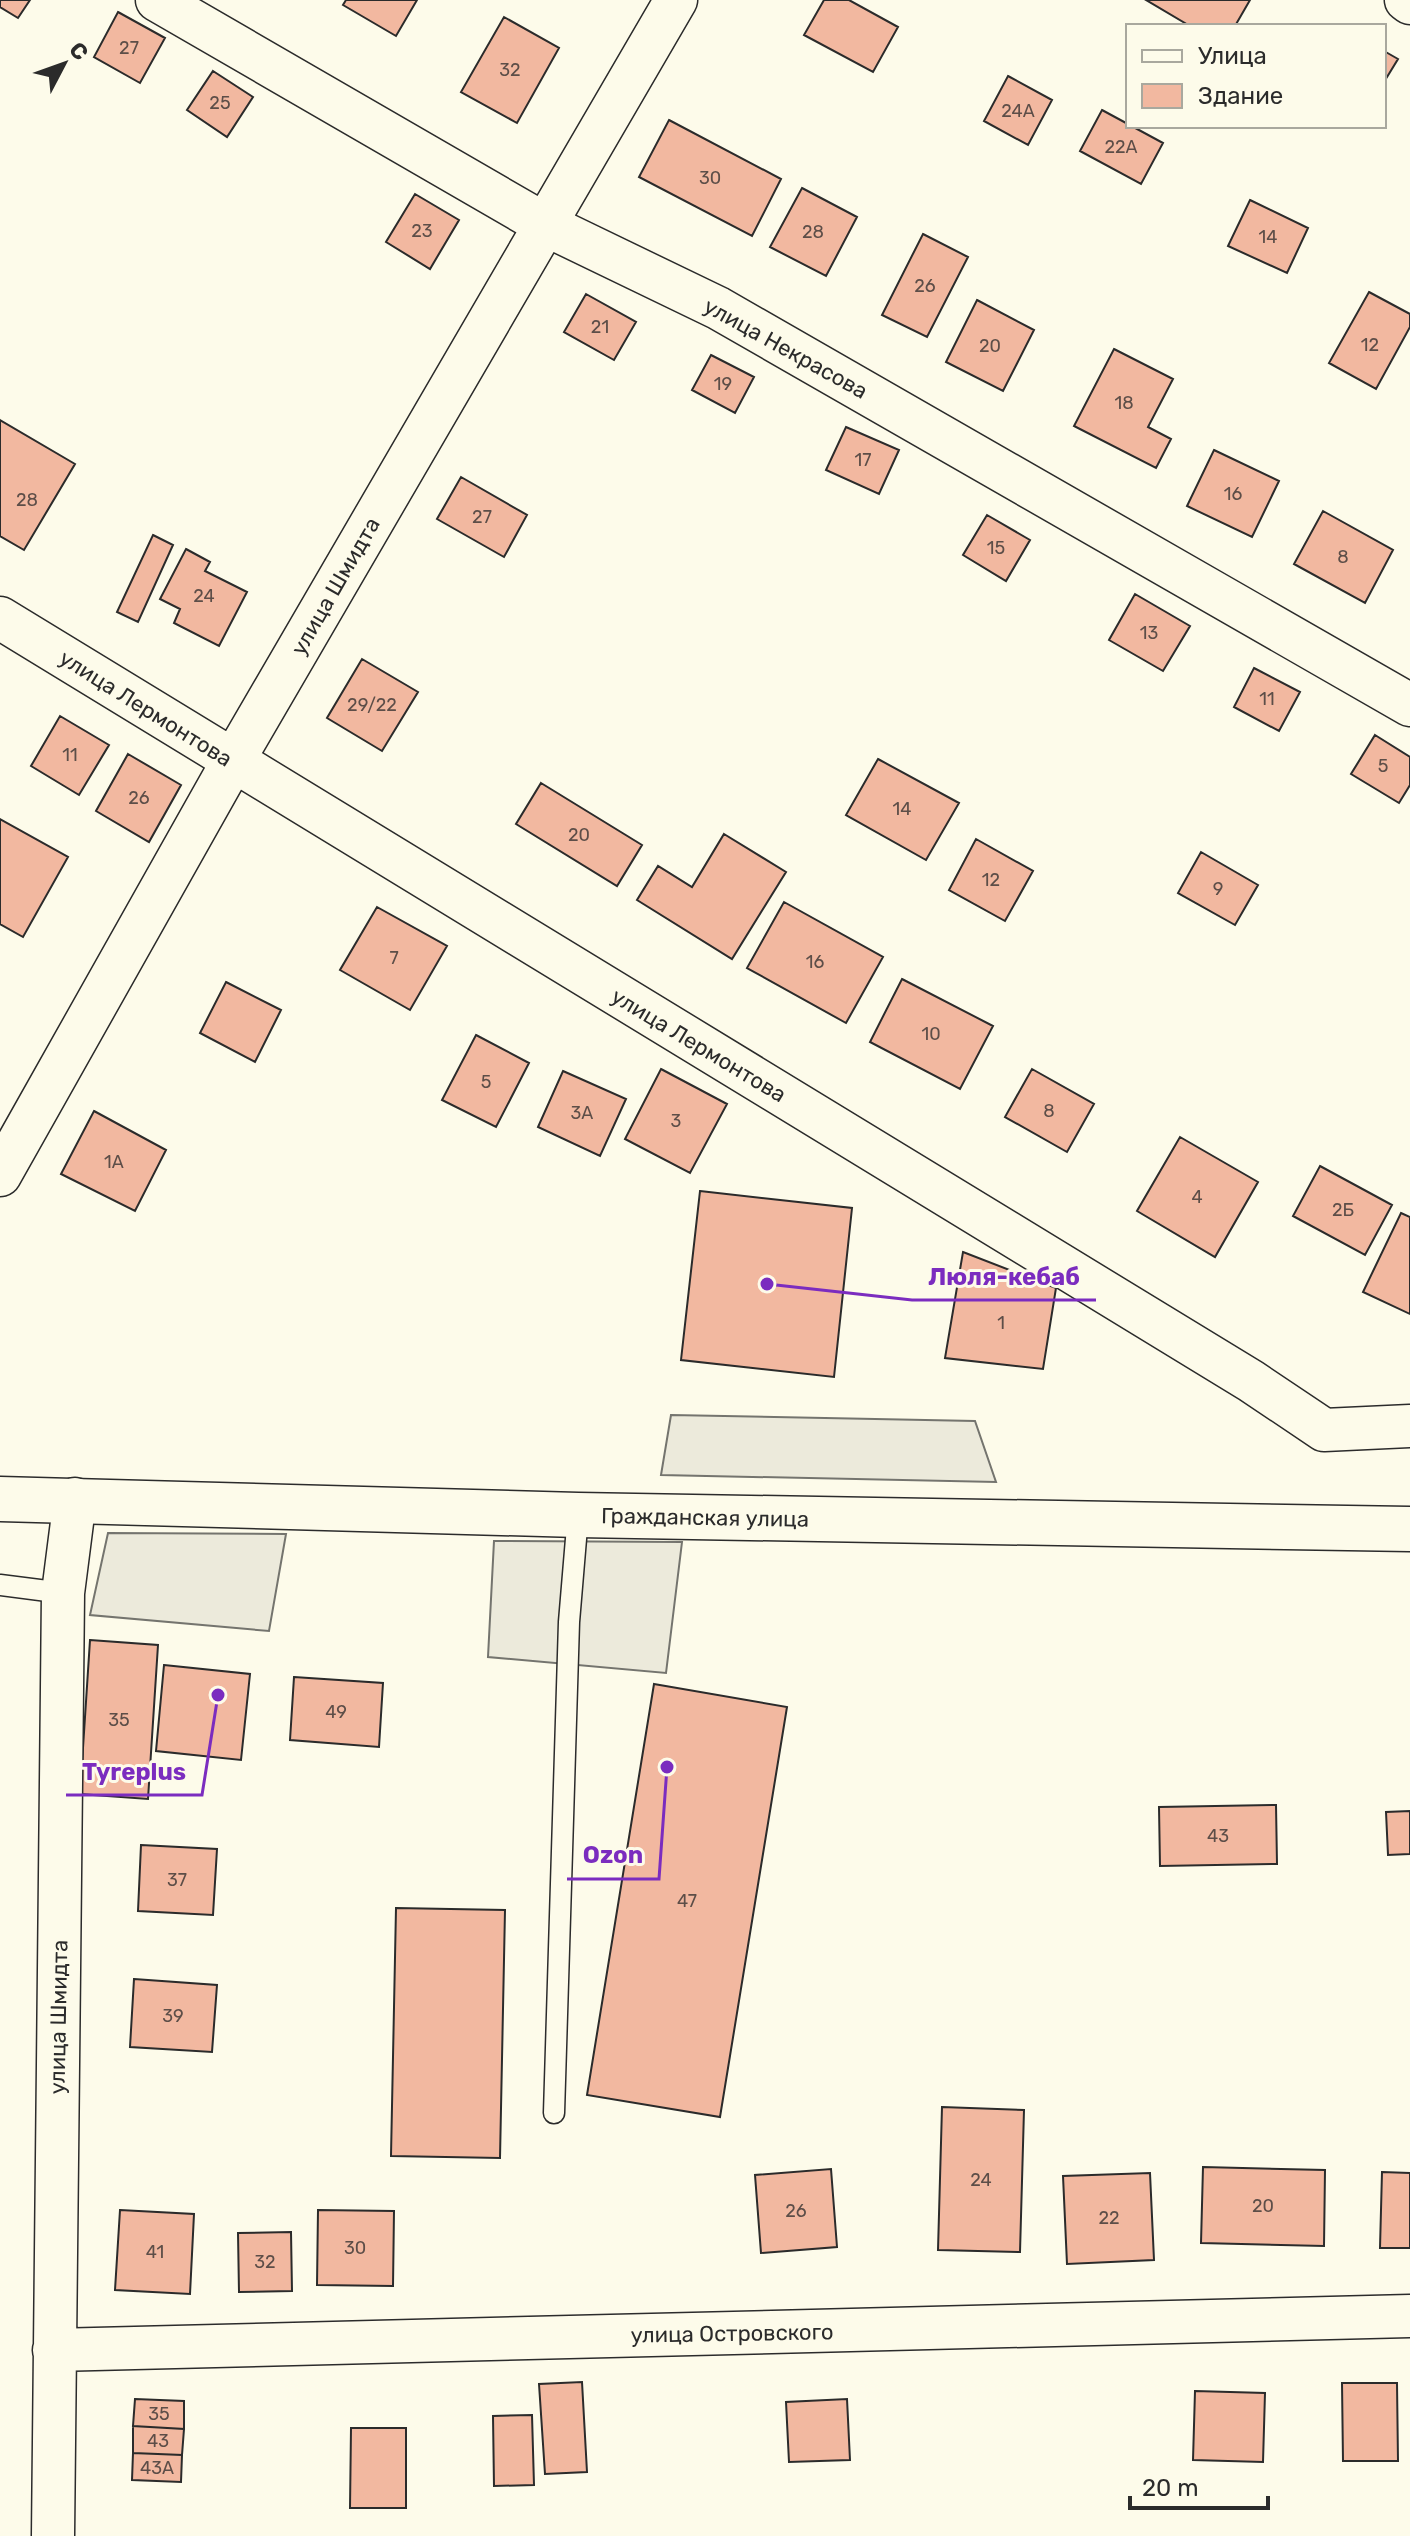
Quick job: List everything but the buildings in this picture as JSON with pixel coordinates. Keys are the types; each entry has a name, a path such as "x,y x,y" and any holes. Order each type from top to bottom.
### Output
{"main road":[{"path":"0,1483 75,1499"},
{"name":"Гражданская улица","path":"0,1499 578,1515 1410,1529"}],"street":[{"name":"улица Некрасова","path":"157,0 544,224 718,308 1410,705"},
{"name":"улица Шмидта","path":"0,1175 233,761 676,0"},
{"name":"улица Лермонтова","path":"0,618 1237,1373 1324,1430 1410,1426"},
{"name":"улица Шмидта","path":"53,2536 63,1593 75,1499"},
{"name":"улица Островского","path":"54,2350 1410,2316"}],"lane":[{"path":"554,2113 569,1622 578,1515"},
{"path":"0,1585 63,1593"}],"shaded area":[{"path":"671,1415 975,1421 996,1482 661,1475"},
{"path":"108,1533 286,1534 269,1631 90,1615"},
{"path":"494,1541 682,1542 666,1673 488,1657"}],"place":[{"name":"Люля-кебаб","path":"767,1284"},
{"name":"Tyreplus","path":"218,1695"},
{"name":"Ozon","path":"667,1767"}]}
